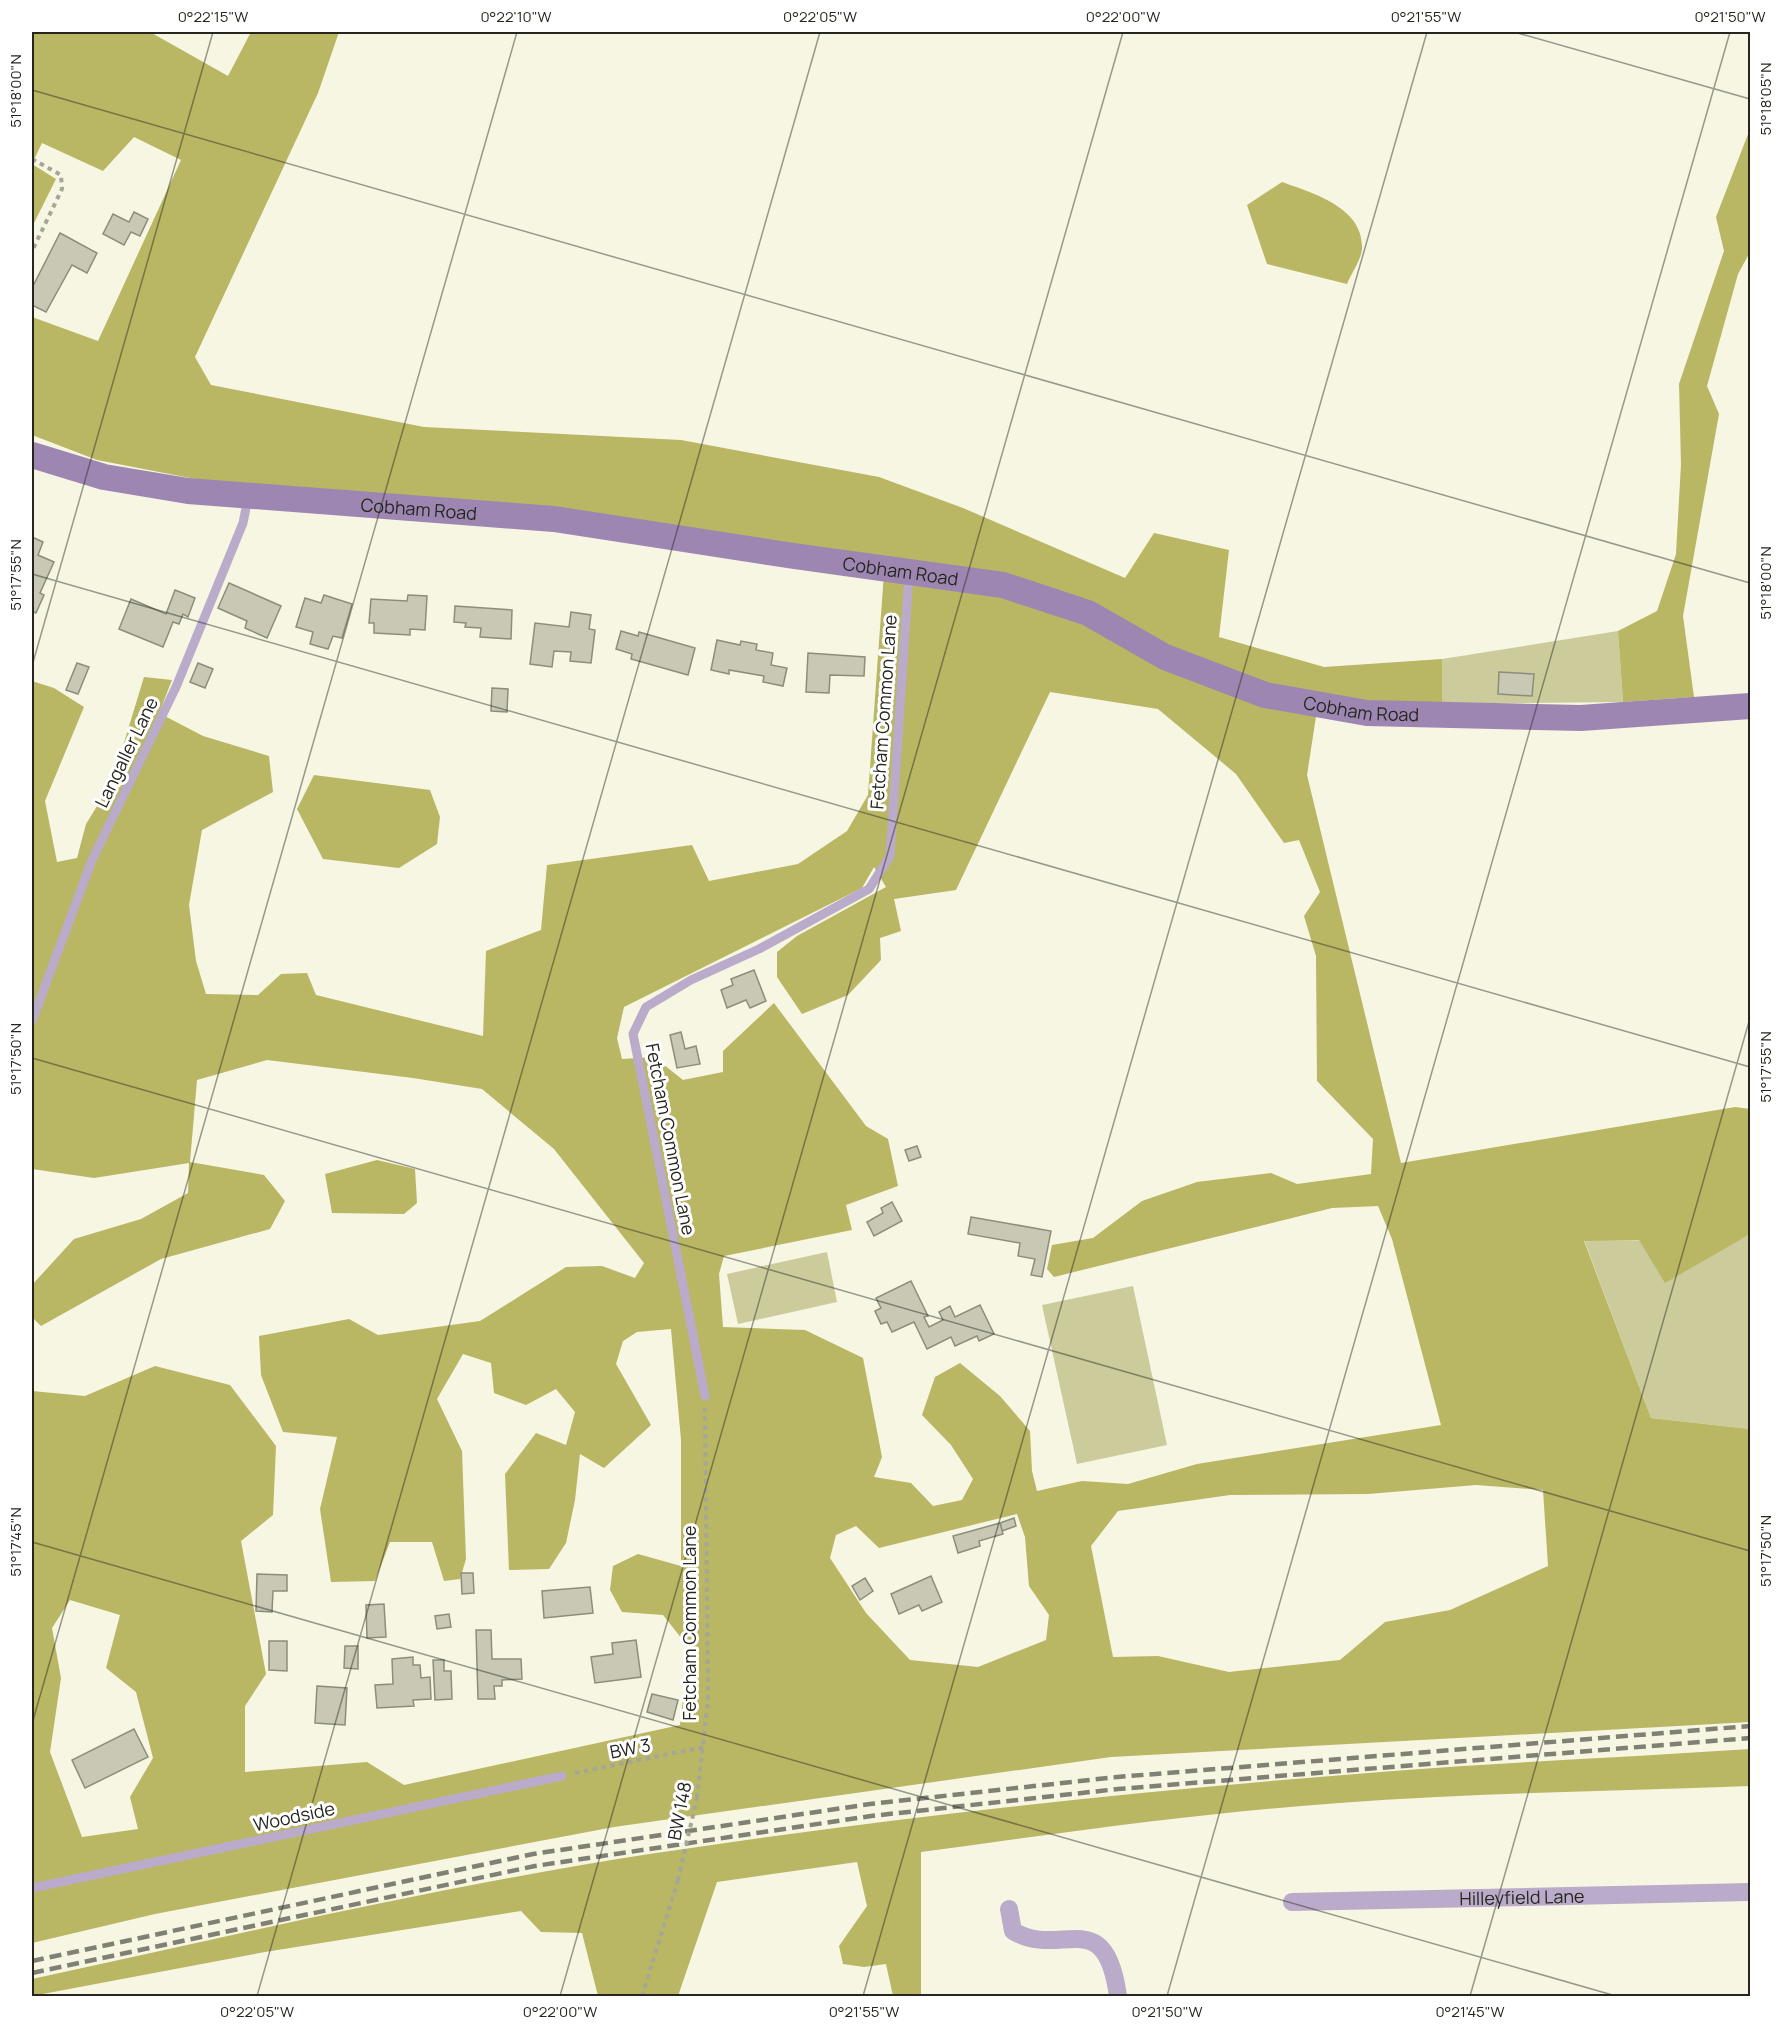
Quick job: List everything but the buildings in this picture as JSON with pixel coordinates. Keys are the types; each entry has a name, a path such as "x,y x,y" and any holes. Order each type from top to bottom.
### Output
{"street":[{"name":"Cobham Road","path":"32,455 104,477 188,490 554,519 1003,585 1088,613 1165,657 1264,695 1367,713 1581,718 1750,706"},
{"name":"Hilleyfield Lane","path":"1292,1902 1750,1892"},
{"path":"1009,1909 1013,1931 1022,1936 1079,1937 1094,1941 1104,1952 1115,1976 1118,1996"}],"lane":[{"name":"Langaller Lane","path":"32,1022 92,860 176,687 243,523 249,496"},
{"name":"Fetcham Common Lane","path":"705,1396 633,1035 646,1006 691,980 759,949 869,889 890,856 909,572"},
{"name":"Woodside","path":"32,1888 562,1776"}],"path":[{"path":"32,159 61,175 62,189 32,251"},
{"name":"Fetcham Common Lane","path":"704,1747 708,1699 705,1396"},
{"name":"BW 3","path":"562,1776 704,1747"},
{"name":"BW 148","path":"642,1996 678,1880 697,1798 704,1747"}],"green space":[{"path":"1618,631 1623,702 1442,704 1442,659"},
{"path":"1750,1234 1750,1429 1651,1418 1584,1240 1736,1241"},
{"path":"827,1252 837,1302 738,1324 727,1274"},
{"path":"1133,1286 1167,1445 1077,1464 1042,1305"}],"shaded area":[{"path":"32,32 150,32 228,76 251,32 339,32 318,93 195,357 211,385 424,427 681,440 879,477 963,508 1125,578 1154,533 1229,550 1219,637 1324,667 1442,659 1442,704 1369,706 1319,697 1307,775 1401,1163 1735,1107 1750,1109 1750,1234 1665,1283 1639,1240 1584,1241 1651,1418 1750,1429 1750,1722 1111,1757 614,1827 155,1914 32,1943 32,1391 85,1396 155,1366 230,1385 276,1446 273,1515 241,1541 266,1674 245,1706 245,1772 367,1762 404,1785 680,1725 687,1664 686,1644 663,1615 622,1612 610,1590 613,1566 638,1554 681,1566 681,1440 671,1329 637,1332 623,1341 616,1364 651,1425 604,1468 580,1454 575,1500 566,1543 549,1569 509,1570 505,1474 536,1433 566,1445 575,1412 556,1389 526,1405 494,1393 491,1363 463,1354 437,1399 462,1451 466,1559 460,1579 444,1581 432,1542 390,1542 375,1581 331,1582 320,1509 337,1437 283,1432 261,1375 259,1336 349,1319 378,1335 480,1321 566,1267 602,1266 635,1278 644,1263 554,1149 482,1089 267,1060 197,1080 190,1162 264,1175 285,1201 270,1229 161,1259 41,1326 32,1317 32,1285 74,1239 141,1219 188,1193 189,1163 94,1178 32,1169 32,681 54,688 84,707 45,801 57,862 77,858 86,824 112,782 144,677 172,680 159,713 203,736 269,756 273,792 202,830 189,905 196,961 206,994 258,995 281,974 307,973 316,995 483,1036 486,951 541,930 547,865 692,845 709,881 798,864 847,831 868,795 885,559 247,489 97,460 32,435 32,317 98,341 181,160 134,137 103,171 42,143 32,164","holes":["1050,692 1158,709 1236,774 1284,843 1299,840 1320,892 1304,916 1316,956 1317,1081 1373,1139 1371,1174 1297,1184 1271,1173 1197,1182 1142,1201 1093,1238 1052,1245 1047,1269 1054,1277 1332,1208 1378,1206 1392,1239 1441,1425 1197,1464 1128,1484 1082,1481 1037,1491 1032,1471 1030,1431 1000,1396 960,1363 935,1377 922,1415 951,1445 973,1479 962,1500 933,1506 911,1483 874,1477 882,1457 863,1358 805,1330 723,1327 719,1274 724,1256 852,1230 846,1205 898,1186 888,1139 866,1126 774,1003 723,1051 723,1072 683,1080 654,1057 622,1059 617,1038 624,1007 862,888 874,867 886,887 797,936 777,952 777,977 802,1014 848,995 881,960 880,938 901,931 894,899 956,890","1476,1485 1543,1490 1548,1566 1450,1610 1385,1622 1340,1660 1229,1672 1158,1656 1113,1657 1091,1546 1118,1511 1230,1495 1368,1494","1017,1514 1025,1537 1029,1586 1049,1615 1046,1640 978,1667 910,1660 866,1613 830,1558 836,1535 856,1526 879,1548","70,1600 120,1615 106,1668 136,1692 153,1758 130,1797 138,1829 82,1837 50,1752 61,1678 52,1628"]},
{"path":"1750,129 1750,252 1738,274 1707,386 1719,414 1683,616 1694,697 1623,702 1618,631 1657,611 1676,554 1681,464 1679,384 1724,251 1716,217"},
{"path":"32,164 56,179 32,227"},
{"path":"1282,182 1334,204 1355,222 1362,249 1347,284 1267,264 1247,205"},
{"path":"314,775 430,790 440,817 437,844 399,868 323,859 297,809"},
{"path":"377,1160 415,1169 417,1203 404,1214 332,1213 325,1174"},
{"path":"1750,1749 1750,1786 1493,1795 1287,1807 1182,1818 921,1852 921,1996 893,1996 886,1964 864,1967 843,1964 839,1946 867,1906 857,1862 717,1882 678,1996 598,1996 582,1933 541,1932 521,1911 265,1952 32,1996 32,1979 421,1895 656,1853 840,1827 1024,1805 1301,1778"}],"railway":[{"path":"32,1961 533,1854 870,1804 1117,1777 1750,1726"},
{"path":"32,1973 535,1866 871,1816 1118,1789 1750,1738"}]}
